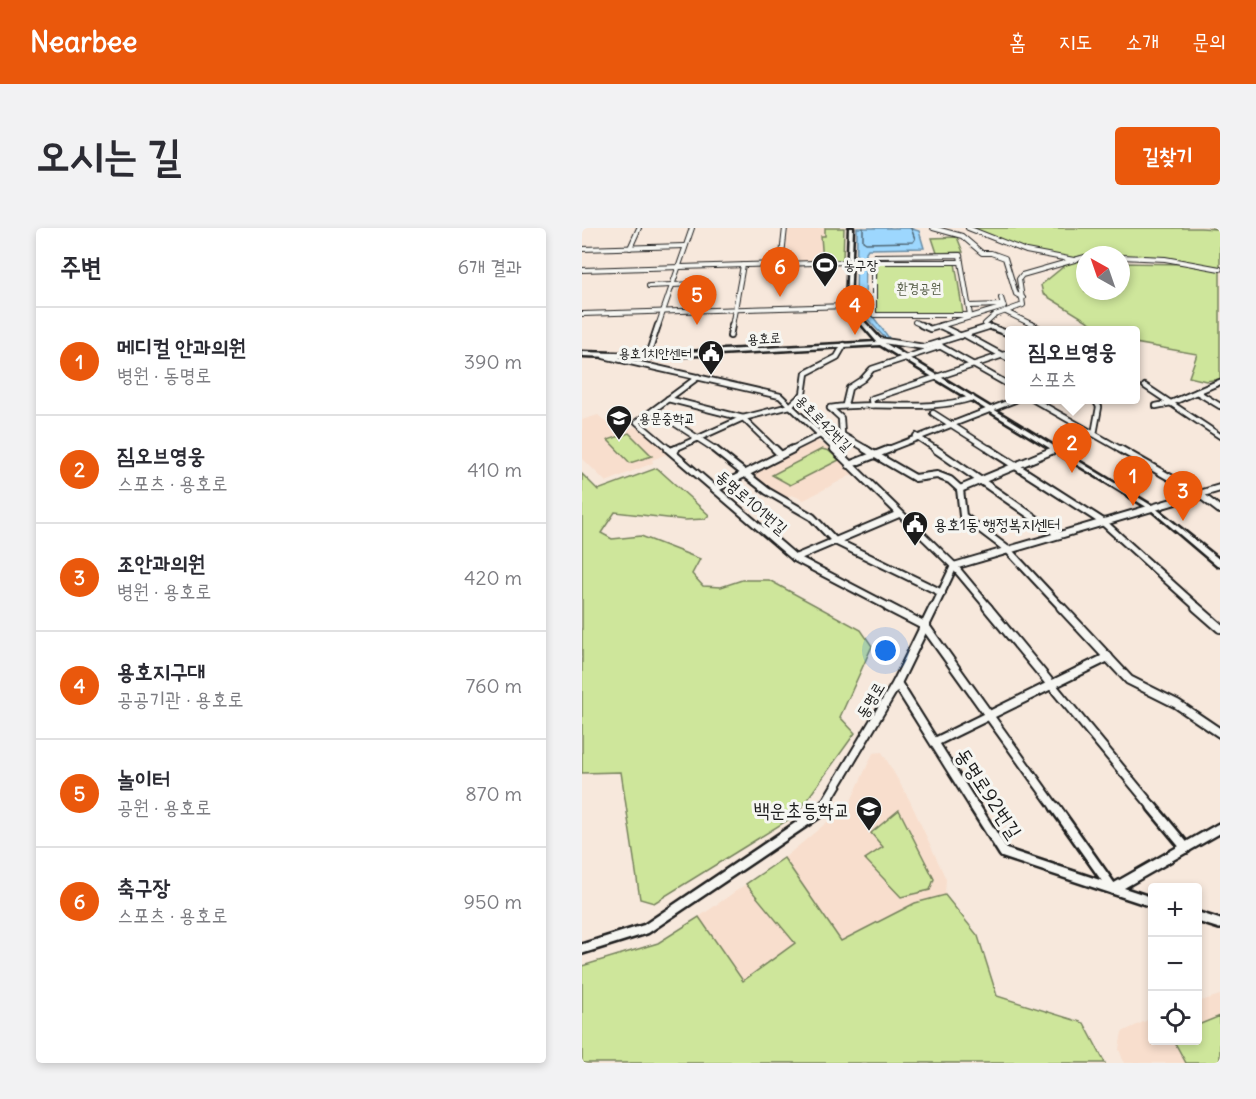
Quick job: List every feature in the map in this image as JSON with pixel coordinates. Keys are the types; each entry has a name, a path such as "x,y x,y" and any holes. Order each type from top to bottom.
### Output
{"main road":[{"path":"851,228 848,306 880,341 1152,508 1220,564"},
{"path":"851,341 864,336 866,327"},
{"name":"용호로","path":"582,352 639,360 662,355 826,346 851,341 880,341"},
{"name":"용호로","path":"582,352 629,353 880,341"}],"street":[{"path":"630,248 639,228"},
{"path":"649,352 692,228"},
{"path":"781,264 784,228"},
{"path":"933,228 943,233 962,236 982,253 991,253 1005,258 1016,294 1023,298"},
{"path":"968,228 1026,251 1074,260"},
{"path":"582,249 685,246"},
{"path":"960,255 970,316 874,315 875,256 960,255"},
{"path":"913,256 914,262"},
{"path":"1130,257 1165,259 1220,268"},
{"path":"845,405 849,388 863,379 872,369 907,358 988,325 995,315 1023,305 1019,279 1022,275 1074,260"},
{"path":"582,270 850,262"},
{"path":"874,262 961,262"},
{"path":"730,336 742,265"},
{"path":"649,286 695,284"},
{"path":"1001,298 1003,305"},
{"path":"969,306 1003,305"},
{"path":"919,333 1003,305"},
{"path":"582,314 848,306"},
{"path":"1005,312 1035,326"},
{"path":"915,321 930,329"},
{"path":"988,325 1005,332"},
{"path":"940,326 1003,355"},
{"path":"880,341 916,347 939,345 1005,383"},
{"path":"671,451 744,418 790,406 803,394 806,373 837,357 844,343"},
{"name":"용호로42번길","path":"629,353 639,360 698,377 780,396 954,566 1186,848"},
{"path":"872,405 871,399 1003,355"},
{"path":"604,356 639,360"},
{"name":"동명로101번길","path":"698,377 637,422 795,558 925,626"},
{"path":"1156,406 1171,403 1220,382"},
{"path":"1145,386 1220,436"},
{"path":"1197,392 1220,406"},
{"path":"972,398 950,405 845,405 830,408 841,418 842,435 873,454 915,478 937,476 950,480 960,489 963,516 1008,550 1129,680 1177,704 1220,733"},
{"path":"668,399 744,418 782,455"},
{"path":"849,465 916,436 1005,403"},
{"path":"1043,404 1199,494 1220,510"},
{"path":"1094,434 1099,407 1098,404"},
{"path":"654,410 700,438 767,491 812,517 835,541 942,593"},
{"path":"933,412 1103,522 1220,628"},
{"path":"716,489 820,435"},
{"path":"916,436 1059,535"},
{"path":"960,489 1056,449"},
{"path":"954,566 1220,488"},
{"path":"795,558 899,514"},
{"name":"동명로","path":"582,949 646,929 821,812 897,683 954,566"},
{"path":"925,626 1113,889 1220,828"},
{"path":"935,742 1108,657"},
{"name":"동명로92번길","path":"897,683 1004,853 1148,901"},
{"path":"1202,918 1220,924"}],"shaded area":[{"path":"788,228 844,228 843,260 785,262"},
{"name":"용문중학교","path":"598,415 614,429 639,427 669,453 652,460 653,463 606,482 582,458 582,420"},
{"path":"815,440 829,448 855,473 804,500 792,495 785,498 749,474"},
{"name":"백운초등학교","path":"882,752 910,801 946,879 945,895 915,903 841,941 784,858 850,803 873,753"},
{"path":"746,884 795,943 743,981 699,917"},
{"path":"1220,995 1220,1063 1124,1063 1119,1049 1122,1032 1148,1020 1148,1045 1202,1045 1202,1001"}],"green space":[{"path":"825,228 844,228 843,260 823,262 821,236 825,236"},
{"path":"972,228 1220,228 1220,267 1161,257 1130,256 1130,246 1076,246 1076,257 1072,258 1026,250"},
{"name":"환경공원","path":"957,237 963,252 937,253 932,238"},
{"path":"1076,261 1076,300 1130,300 1130,263 1186,264 1220,270 1220,379 1206,381 1189,377 1197,354 1140,344 1140,326 1095,326 1043,294 1041,285 1068,263"},
{"name":"환경공원","path":"877,263 955,263 963,313 875,313"},
{"path":"629,433 652,456 630,463 608,440"},
{"path":"822,449 829,451 839,460 790,485 772,475"},
{"path":"657,468 709,515 705,519 685,520 615,512 601,533 612,539 641,536 700,559 692,574 703,586 721,587 742,580 769,580 861,630 872,646 840,717 855,733 796,815 654,903 640,899 621,772 582,773 582,474 598,490"},
{"path":"899,810 934,879 930,890 901,897 865,859 883,847 871,833"},
{"path":"784,858 841,941 915,903 945,895 978,936 997,996 1084,1023 1105,1063 582,1063 582,966 658,943 699,917 743,981 795,943 746,884"},
{"path":"1220,1016 1220,1063 1186,1063 1176,1045 1202,1045 1202,1023"}],"water":[{"path":"857,228 909,228 919,231 924,248 868,249 866,252 865,306 889,338 885,338 856,307"}],"place":[{"name":"농구장","path":"825,288"},
{"name":"축구장","path":"780,297"},
{"name":"놀이터","path":"697,325"},
{"name":"용호지구대","path":"855,335"},
{"name":"용호1치안센터","path":"711,376"},
{"name":"용문중학교","path":"619,441"},
{"name":"짐오브영웅","path":"1072,473"},
{"name":"메디컬 안과의원","path":"1133,506"},
{"name":"조안과의원","path":"1183,521"},
{"name":"용호1동 행정복지센터","path":"915,547"},
{"name":"백운초등학교","path":"869,832"}]}
